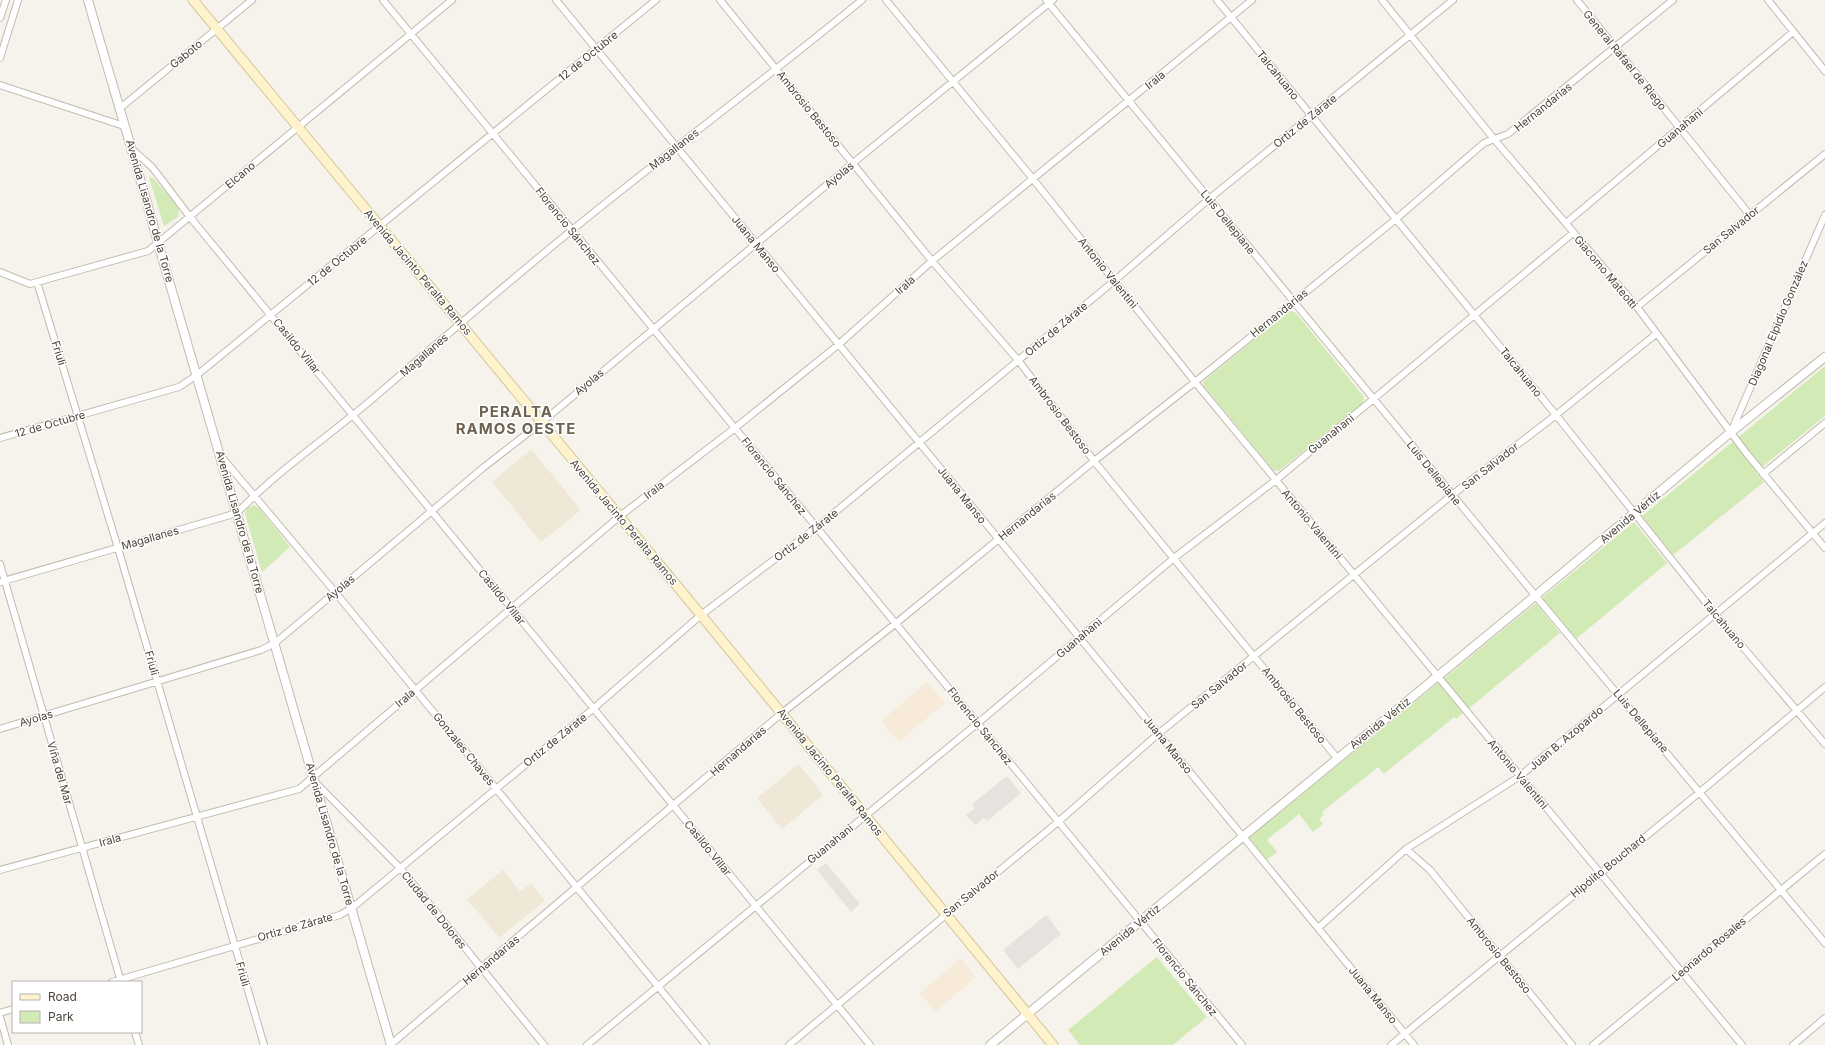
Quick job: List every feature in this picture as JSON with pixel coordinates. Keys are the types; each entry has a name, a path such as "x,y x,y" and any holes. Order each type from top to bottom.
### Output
{"main road":[{"name":"Avenida Jacinto Peralta Ramos","path":"193,0 620,516 1053,1045"}],"street":[{"path":"0,18 6,0"},
{"path":"0,58 18,0"},
{"name":"Avenida Lisandro de la Torre","path":"88,0 124,126 134,151 158,243 391,1045"},
{"name":"Gaboto","path":"119,109 252,0"},
{"name":"Florencio Sánchez","path":"383,0 1242,1045"},
{"name":"Elcano","path":"0,272 30,284 148,251 452,0"},
{"name":"Juana Manso","path":"556,0 678,146 838,345 1414,1045"},
{"name":"12 de Octubre","path":"0,438 179,387 197,375 656,0"},
{"name":"Ambrosio Bestoso","path":"720,0 932,261 1018,360 1094,461 1337,758"},
{"name":"Magallanes","path":"2,581 237,513 254,495 354,415 460,323 572,230 777,70 862,0"},
{"name":"Antonio Valentini","path":"886,0 1033,179 1195,382 1437,676 1601,872 1742,1045"},
{"name":"Talcahuano","path":"1217,0 1556,415 1714,614 1825,744"},
{"name":"Irala","path":"0,870 299,789 314,780 415,690 620,516 838,345 932,261 1252,0"},
{"name":"Giacomo Mateotti","path":"1382,0 1494,139 1637,307 1763,474 1825,548"},
{"name":"Ortiz de Zárate","path":"120,981 234,945 340,915 352,908 594,708 701,615 816,528 1114,281 1209,199 1453,0"},
{"name":"General Rafael de Riego","path":"1577,0 1749,214"},
{"name":"Hernandarias","path":"391,1045 782,713 895,624 1094,461 1195,382 1396,219 1484,143 1508,134 1616,48 1673,0"},
{"path":"1768,0 1825,71"},
{"name":"Ayolas","path":"0,728 157,683 261,650 275,643 432,512 484,466 542,422 1049,1"},
{"name":"Luis Dellepiane","path":"1049,1 1129,101 1452,495 1825,943"},
{"name":"Guanahani","path":"1566,223 1793,32"},
{"path":"0,85 124,126"},
{"name":"Casildo Villar","path":"134,151 152,166 190,217 870,1045"},
{"name":"San Salvador","path":"1637,307 1749,214 1825,154"},
{"name":"Diagonal Elpidio González","path":"1731,432 1825,215"},
{"name":"Guanahani","path":"587,1045 755,905 978,723 1174,558 1276,480 1573,233"},
{"name":"Friuli","path":"37,282 79,416 264,1045"},
{"name":"San Salvador","path":"789,1045 1058,822 1158,734 1452,495 1556,415 1656,334"},
{"name":"Avenida Vértiz","path":"990,1045 1337,758 1536,596 1731,432 1825,357"},
{"path":"1763,474 1825,423"},
{"name":"Gonzales Chaves","path":"220,454 706,1045"},
{"name":"Juan B. Azopardo","path":"1318,928 1406,849 1520,776 1825,522"},
{"name":"Viña del Mar","path":"0,564 2,581 44,716 120,981"},
{"name":"Hipólito Bouchard","path":"1391,1045 1499,955 1700,792 1825,687"},
{"name":"Ciudad de Dolores","path":"314,780 401,869 544,1045"},
{"name":"Ambrosio Bestoso","path":"1406,849 1430,870 1572,1045"},
{"name":"Leonardo Rosales","path":"1593,1045 1825,854"},
{"path":"0,1013 12,1009"},
{"path":"0,1016 8,1045"},
{"path":"1793,1045 1825,1018"},
{"path":"135,1033 139,1045"}],"shaded area":[{"path":"531,449 581,510 541,542 492,482"},
{"path":"927,682 945,703 899,741 881,721"},
{"path":"799,764 823,795 782,829 757,798"},
{"path":"1007,776 1021,793 987,821 984,818 975,825 966,815 975,808 972,804"},
{"path":"826,863 860,904 851,912 817,870"},
{"path":"503,870 520,891 531,883 545,901 499,938 467,899"},
{"path":"1046,915 1061,934 1018,969 1003,950"},
{"path":"961,959 976,977 935,1012 920,993"}],"green space":[{"path":"149,177 153,178 179,208 178,217 164,226"},
{"path":"1292,311 1296,313 1364,397 1363,403 1279,471 1273,470 1203,383 1288,312"},
{"path":"1825,366 1825,416 1756,472 1764,482 1673,555 1642,516"},
{"path":"253,505 259,508 290,547 262,572 245,514 247,508"},
{"path":"1634,522 1667,563 1576,639 1542,598"},
{"path":"1536,603 1560,633 1456,719 1454,717 1384,774 1378,767 1322,812 1324,815 1319,819 1323,824 1313,832 1299,814 1267,840 1277,852 1267,860 1249,838"},
{"path":"1157,957 1207,1017 1173,1045 1080,1045 1068,1030"}],"district":[{"name":"PERALTA RAMOS OESTE","path":"516,420"}]}
